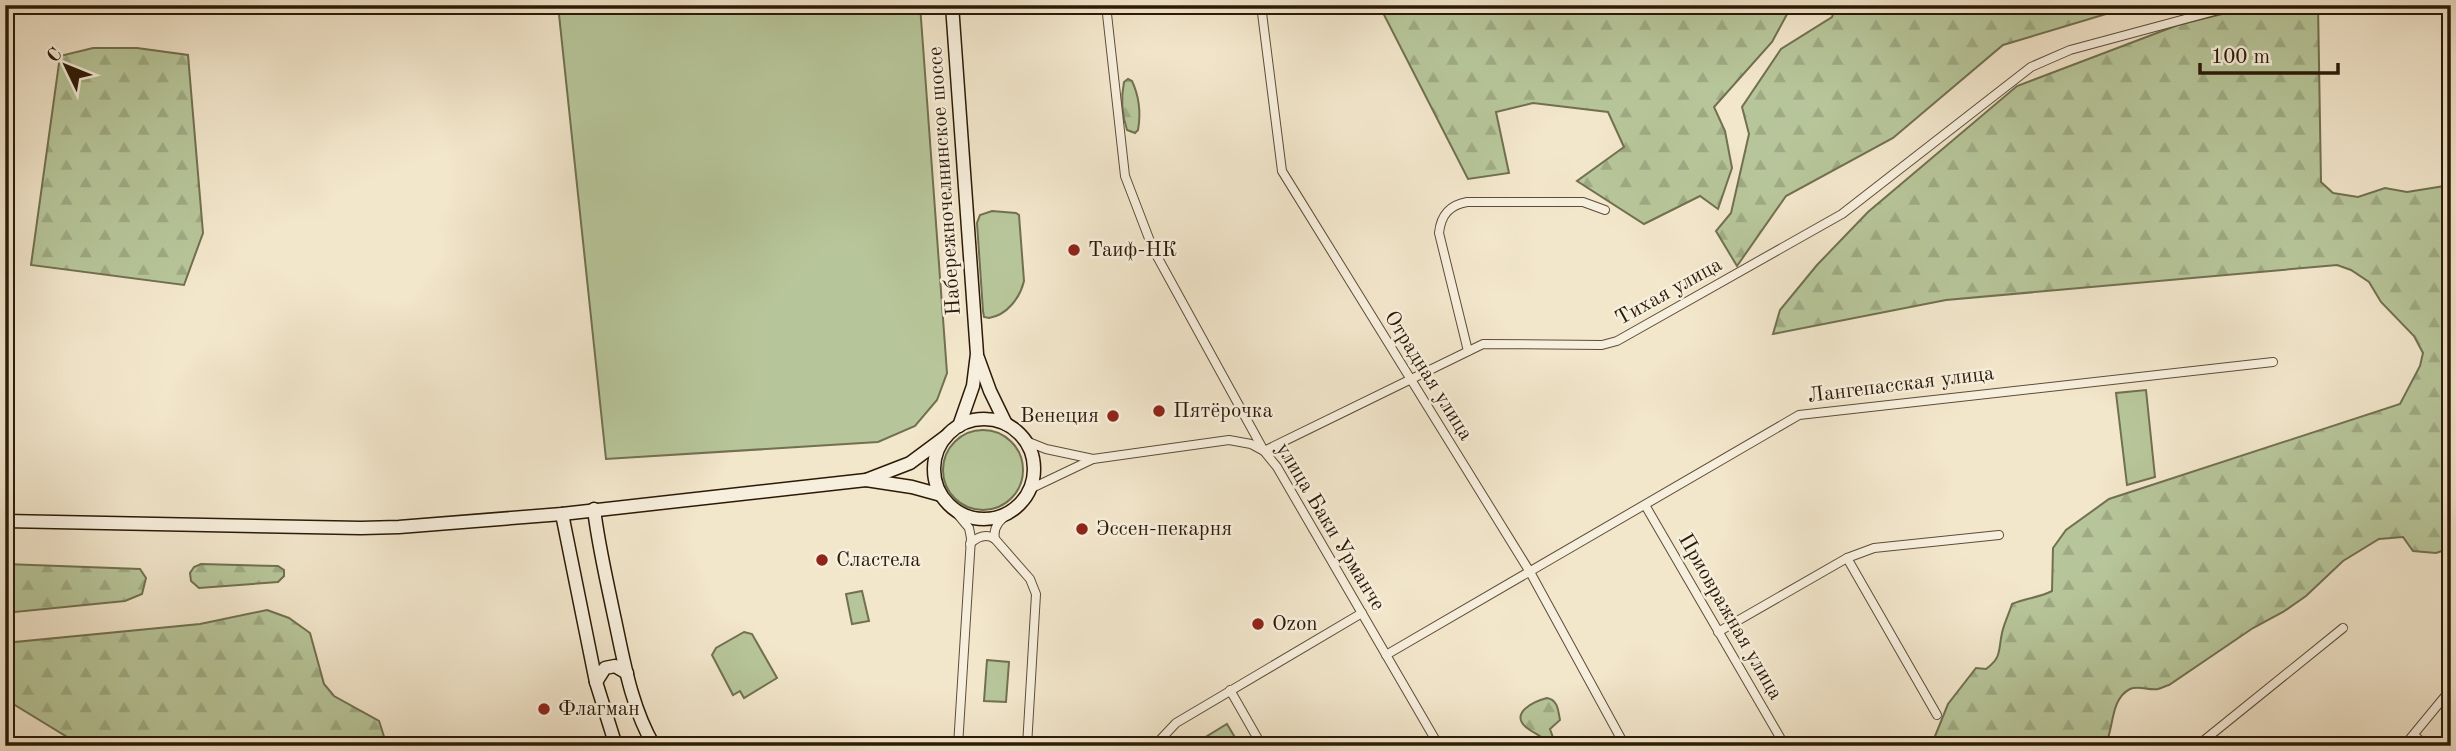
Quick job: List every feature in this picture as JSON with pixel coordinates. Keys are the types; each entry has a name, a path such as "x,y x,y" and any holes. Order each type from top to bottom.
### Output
{"main road":[{"name":"Набережночелнинское шоссе","path":"952,5 977,354 973,386 959,425"},
{"name":"Набережночелнинское шоссе","path":"977,354 990,391 1006,424"},
{"path":"866,480 910,463 959,425 982,419 1006,424 1026,441 1034,464 1030,489 1015,509 1006,515 985,520 974,519 954,510 940,495 934,471 934,459 945,437"},
{"path":"5,521 399,527 562,514 866,480 912,487 940,495"},
{"path":"594,509 627,673 637,711 654,746"},
{"path":"562,514 596,682 616,746"},
{"path":"596,682 605,668 615,666 627,673"}],"street":[{"name":"улица Баки Урманче","path":"1105,5 1125,176 1153,249 1264,451 1277,467 1439,746"},
{"name":"Отрадная улица","path":"1261,5 1282,171 1530,572 1625,746"},
{"name":"Тихая улица","path":"1264,451 1483,344 1497,342 1602,345 1617,341 1842,214 2031,67 2070,50 2237,5"},
{"path":"1468,351 1439,233 1444,214 1457,204 1467,202 1583,202 1605,211"},
{"name":"Лангепасская улица","path":"1386,655 1799,415 2273,362"},
{"path":"1030,489 1093,459 1229,440 1251,444 1264,451"},
{"path":"1026,441 1046,449 1093,459"},
{"name":"Приовражная улица","path":"1646,505 1785,746"},
{"path":"995,539 996,525 1015,509"},
{"path":"954,510 969,528 970,544 958,746"},
{"path":"1718,632 1847,558 1874,548 1999,535"},
{"path":"970,544 980,537 990,536 995,539 1030,579 1036,594 1027,746"},
{"path":"1847,558 1937,715"},
{"path":"1159,746 1160,740 1176,723 1362,613"},
{"path":"2197,746 2343,628"},
{"path":"2404,746 2451,689"},
{"path":"1230,690 1262,746"},
{"path":"2414,734 2426,746"}],"green space":[{"path":"558,5 920,5 947,373 937,400 915,426 878,442 606,459"},
{"path":"1379,5 1792,5 1772,42 1714,107 1725,131 1732,168 1718,209 1700,196 1644,224 1577,181 1624,147 1608,112 1533,103 1496,112 1509,173 1468,179"},
{"path":"1836,5 2136,5 2003,45 1893,138 1786,196 1737,266 1716,231 1731,213 1749,134 1742,107 1781,49 1832,17"},
{"path":"2258,5 2318,5 2321,182 2333,193 2358,197 2385,188 2407,192 2451,185 2451,548 2436,553 2413,551 2403,537 2379,539 2343,561 2306,596 2283,612 2253,628 2169,685 2159,689 2130,689 2119,700 2105,746 1931,746 1948,704 1976,668 1986,669 1997,657 2012,604 2052,591 2053,548 2066,530 2109,499 2400,404 2420,366 2423,353 2414,336 2381,302 2369,282 2351,270 2337,265 1946,300 1773,334 1780,310 1817,265 1868,212 2017,86 2178,25"},
{"path":"93,48 137,48 188,55 203,233 184,285 31,265 60,56"},
{"path":"1128,79 1132,81 1139,105 1139,124 1135,133 1127,130 1123,112 1123,88"},
{"path":"992,211 1019,215 1024,281 1012,305 989,318 984,317 983,311 977,223 980,215"},
{"path":"2146,390 2155,477 2127,485 2116,393"},
{"path":"983,430 998,433 1011,442 1020,455 1023,470 1020,485 1011,498 998,507 983,510 968,507 955,498 946,485 943,470 946,455 955,442 968,433"},
{"path":"5,564 140,569 146,578 142,594 125,601 5,613"},
{"path":"201,564 278,566 284,570 284,576 278,582 199,588 191,581 190,573 194,567"},
{"path":"862,591 869,621 852,624 846,594"},
{"path":"267,610 289,618 310,633 324,684 334,696 379,721 387,746 82,746 5,699 5,643 200,624"},
{"path":"744,632 752,634 777,678 744,698 740,691 733,695 712,655 716,648"},
{"path":"987,660 1009,662 1006,702 984,701"},
{"path":"1547,698 1555,703 1559,713 1560,720 1550,729 1556,746 1549,746 1522,723 1520,717 1525,708"},
{"path":"1227,724 1240,746 1191,746"}],"place":[{"name":"Таиф-НК","path":"1074,250"},
{"name":"Пятёрочка","path":"1159,411"},
{"name":"Венеция","path":"1113,416"},
{"name":"Эссен-пекарня","path":"1082,529"},
{"name":"Сластела","path":"822,560"},
{"name":"Ozon","path":"1258,624"},
{"name":"Флагман","path":"544,709"}]}
